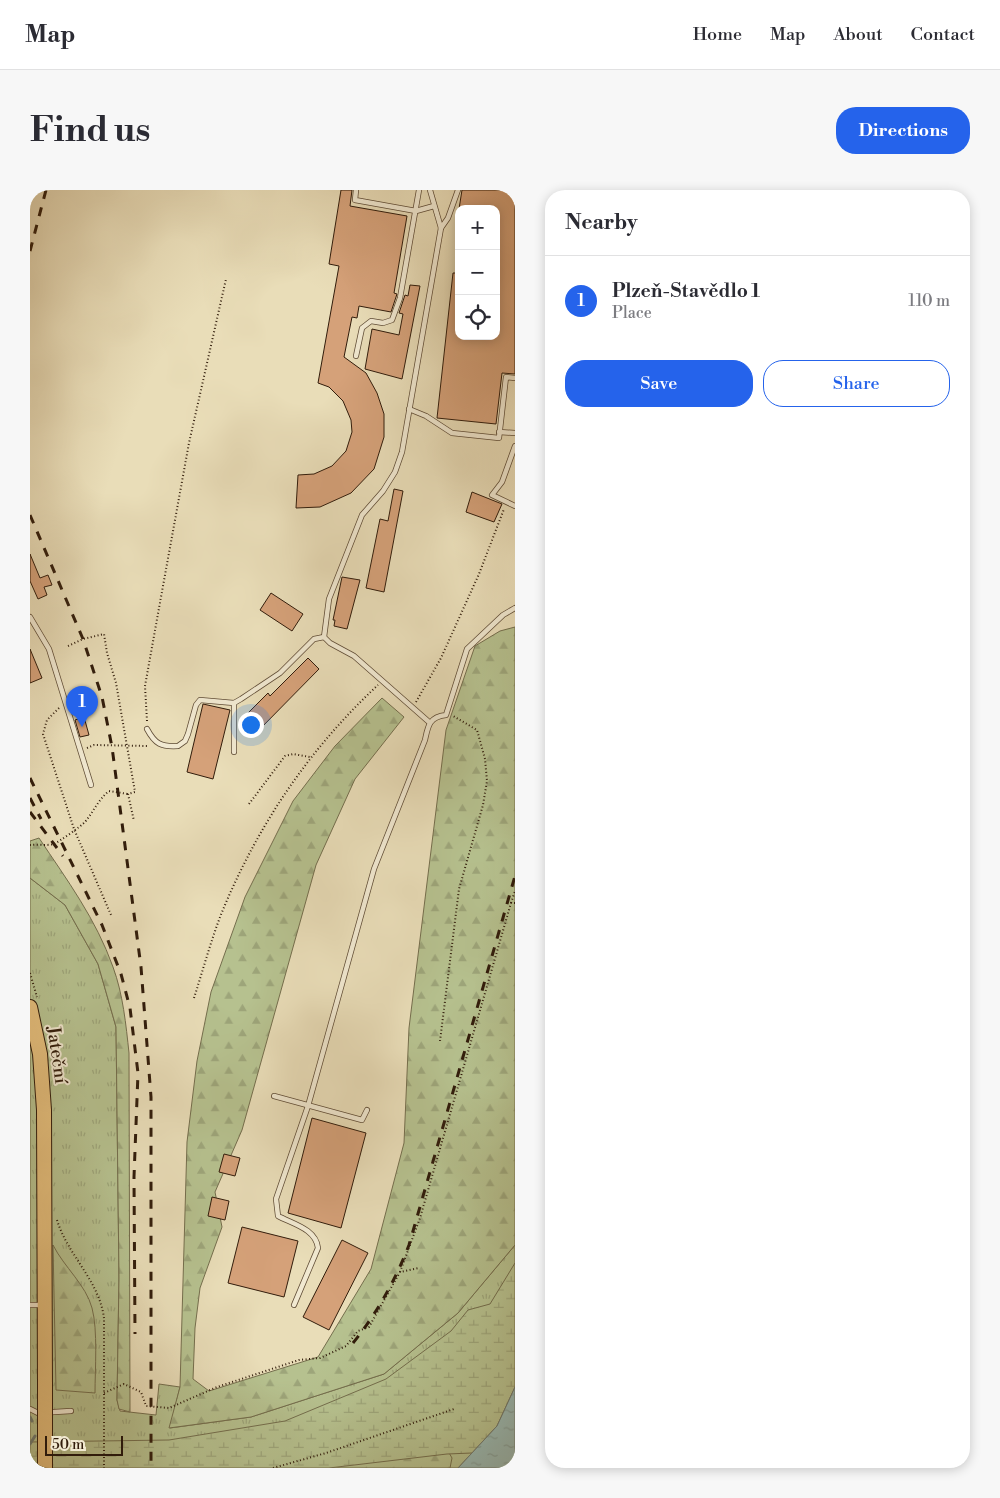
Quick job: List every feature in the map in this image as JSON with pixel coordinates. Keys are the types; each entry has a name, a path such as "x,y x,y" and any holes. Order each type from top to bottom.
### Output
{"main road":[{"name":"Jateční","path":"34,1003 44,1102 46,1468"}],"lane":[{"path":"356,190 355,200 416,211 434,206"},
{"path":"356,356 362,328 371,321 383,322 392,320 400,298 419,190"},
{"path":"430,190 441,228"},
{"path":"429,722 354,656 330,643 324,637 332,588 362,515 383,491 395,472 402,452 441,228 448,218 458,190"},
{"path":"409,409 426,416 452,433 499,438 506,377 515,378"},
{"path":"499,432 515,433"},
{"path":"515,446 502,482 492,495 515,506"},
{"path":"294,1305 318,1248 318,1240 310,1232 278,1216 276,1199 308,1106 374,868 424,740 429,722 436,716 446,715 467,650 503,615 515,608"},
{"path":"30,617 49,649 91,785"},
{"path":"147,729 154,741 159,745 178,746 185,741 196,705 200,700 234,703 280,673 314,639 324,637"},
{"path":"234,703 234,752"},
{"path":"274,1096 362,1120 367,1110"},
{"path":"30,1305 45,1305"},
{"path":"30,1409 38,1413 71,1411"}],"path":[{"path":"147,729 146,686 157,617 189,443 226,279"},
{"path":"411,708 426,688 441,658 479,574 506,502"},
{"path":"30,845 54,844 66,838 74,829 83,824 101,798 109,791 128,794 135,792 116,683 107,654 104,634 83,639 68,646"},
{"path":"194,998 222,912 272,812 310,757 349,713 382,682"},
{"path":"65,702 47,720 43,734 74,829 111,915"},
{"path":"440,1041 459,889 483,805 487,781 486,759 476,730 458,718 446,715"},
{"path":"79,750 94,745 159,745"},
{"path":"249,804 285,756 293,754 310,757"},
{"path":"128,794 134,821"},
{"path":"104,1393 124,1384 141,1392 146,1406 169,1408 217,1386 299,1360 320,1358 346,1346 358,1331 369,1327 400,1272 420,1218 515,891"},
{"path":"30,973 34,1003"},
{"path":"57,1218 70,1250 96,1288 102,1302 104,1468"},
{"path":"400,1272 419,1268"},
{"path":"273,1468 326,1453 454,1409"}],"green space":[{"path":"515,627 515,1245 458,1313 384,1374 251,1417 169,1428 180,1387 187,1142 197,1061 211,992 245,897 293,801 335,746 382,698 404,717 355,779 316,865 242,1130 215,1192 222,1227 200,1288 195,1328 193,1379 209,1391 318,1357 371,1269 404,1143 409,1028 446,730 475,646 500,631"},
{"path":"39,838 80,900 98,932 116,977 124,1010 129,1053 130,1412 119,1409 117,1400 119,1278 116,1027 98,964 65,905 30,878 30,841"},
{"path":"30,878 65,905 98,964 116,1027 119,1278 117,1400 120,1411 156,1415 159,1384 180,1387 170,1428 251,1417 384,1374 458,1313 515,1245 515,1387 497,1426 458,1468 30,1468"},
{"path":"53,1245 85,1292 92,1308 96,1338 95,1393 56,1390"},
{"path":"515,1263 515,1387 497,1426 472,1453 447,1454 329,1468 30,1468 30,1442 169,1440 285,1421 386,1379 451,1331 468,1310 490,1304"},
{"path":"448,1451 452,1458 450,1468 306,1468"}],"water":[{"path":"515,1387 515,1468 458,1468 497,1426"}],"building":[{"path":"341,190 352,190 350,206 407,216 394,293 397,294 391,312 359,306 357,318 352,317 344,357 366,373 377,393 384,414 384,437 374,469 351,493 320,507 296,508 298,475 314,474 332,466 346,451 352,432 351,420 343,401 329,387 318,383 339,266 329,264"},
{"path":"462,190 515,190 515,374 502,373 496,424 437,418 453,273 455,273 455,340 500,340 500,205 460,205"},
{"path":"410,285 420,286 402,379 365,369 372,329 399,335 403,314 399,313 405,295 408,296"},
{"path":"394,489 403,491 384,592 366,588 380,519 388,521"},
{"path":"472,492 502,504 494,522 466,512"},
{"path":"30,554 40,578 48,575 52,585 44,587 47,595 38,599 30,581"},
{"path":"342,577 360,580 347,629 334,626 335,620 333,620"},
{"path":"271,593 303,614 292,631 260,610"},
{"path":"30,649 42,678 30,683"},
{"path":"308,658 319,669 257,732 243,718 268,693 270,696"},
{"path":"203,704 230,710 213,779 187,772"},
{"path":"84,717 89,735 80,737 75,720"},
{"path":"312,1118 366,1133 341,1228 288,1213"},
{"path":"224,1154 240,1158 235,1176 219,1172"},
{"path":"212,1197 229,1201 225,1220 208,1216"},
{"path":"242,1227 298,1241 284,1297 228,1283"},
{"path":"342,1240 368,1253 329,1330 303,1317"}],"waterway":[{"path":"30,1417 32,1421"},
{"path":"30,1444 35,1436"}],"railway":[{"path":"30,251 46,190"},
{"path":"30,515 83,639 102,697 112,747 141,967 151,1097 151,1468"},
{"path":"30,778 102,925 121,974 130,1008 138,1073 134,1177 135,1334"},
{"path":"30,798 41,819"},
{"path":"30,812 63,856"},
{"path":"353,1343 385,1296 409,1245 515,876"}],"place":[{"name":"Plzeň-Stavědlo 1","path":"82,727"}]}
